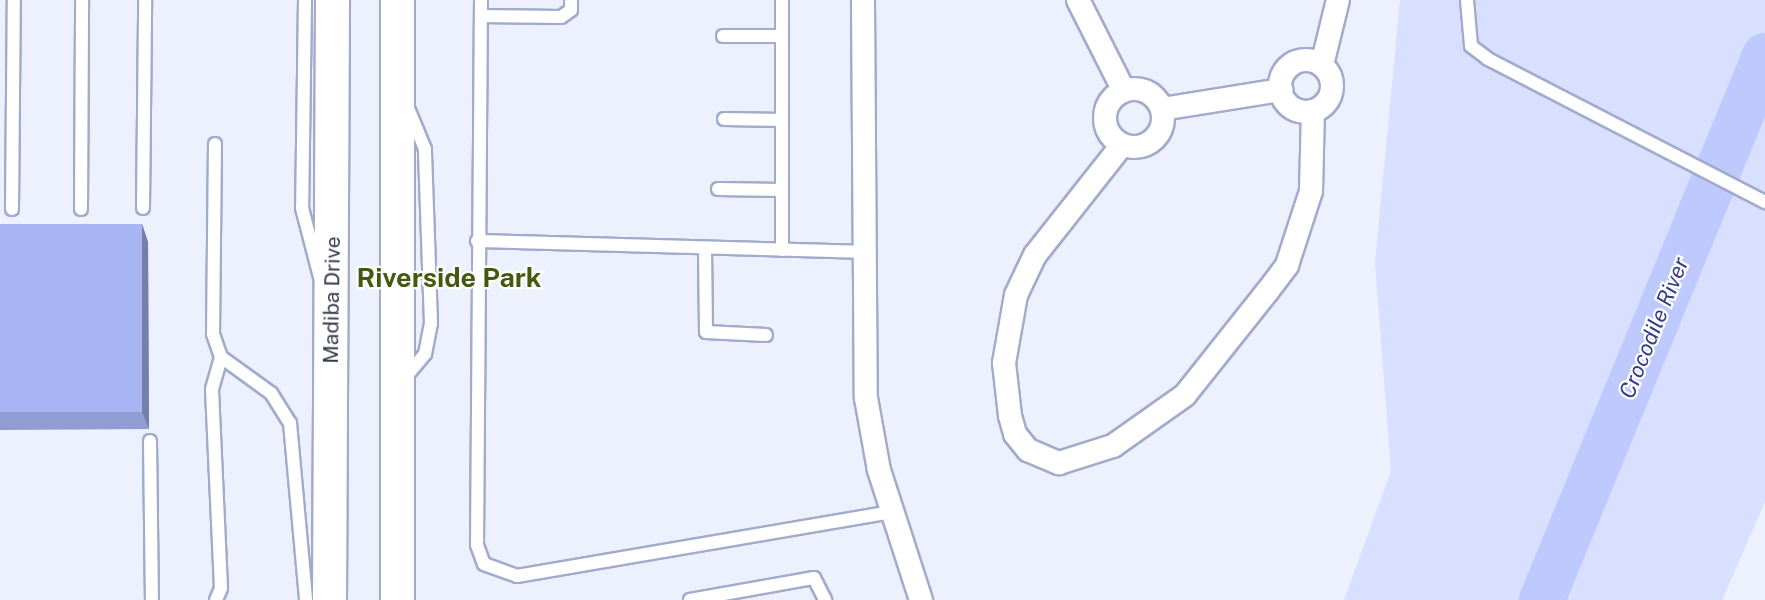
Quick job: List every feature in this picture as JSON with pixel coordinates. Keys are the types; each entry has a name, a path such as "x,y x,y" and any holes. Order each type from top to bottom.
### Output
{"main road":[{"name":"Madiba Drive","path":"329,600 332,0"},
{"path":"397,0 397,600"}],"street":[{"path":"863,0 862,252 866,398 892,512 921,600"},
{"path":"1078,0 1124,91"},
{"path":"1281,90 1296,110 1313,111 1327,102 1332,87 1322,65 1338,0"},
{"path":"1281,90 1290,66 1306,61 1322,65"},
{"path":"1162,110 1281,90"},
{"path":"1122,145 1105,122 1108,103 1124,91 1151,94 1162,110 1161,128 1150,142 1122,145 1035,255 1016,295 1005,363 1010,416 1015,434 1029,450 1059,463 1113,446 1185,395 1274,283 1287,264 1311,191 1313,111"}],"lane":[{"path":"12,209 14,0"},
{"path":"81,209 82,0"},
{"path":"143,208 145,0"},
{"path":"305,0 304,231 332,303"},
{"path":"481,0 477,241 477,544 484,564 492,570 517,576 892,512"},
{"path":"481,16 561,17 571,10 571,0"},
{"path":"782,0 782,250"},
{"path":"1467,0 1468,38 1478,53 1601,120 1765,202"},
{"path":"723,36 782,36"},
{"path":"724,119 782,120"},
{"path":"215,144 213,334 221,357 212,389 221,588 216,600"},
{"path":"718,189 782,190"},
{"path":"477,241 862,252"},
{"path":"705,248 706,332 766,335"},
{"path":"221,357 271,393 290,423 306,600"},
{"path":"150,441 152,600"},
{"path":"690,600 814,578 825,600"}],"shaded area":[{"path":"1400,0 1765,0 1765,502 1722,600 1344,600 1391,471 1375,263"}],"building":[{"path":"0,224 142,224 142,412 0,412"}],"waterway":[{"name":"Crocodile River","path":"1542,600 1765,56"}],"district":[{"name":"Riverside Park","path":"449,278"}]}
